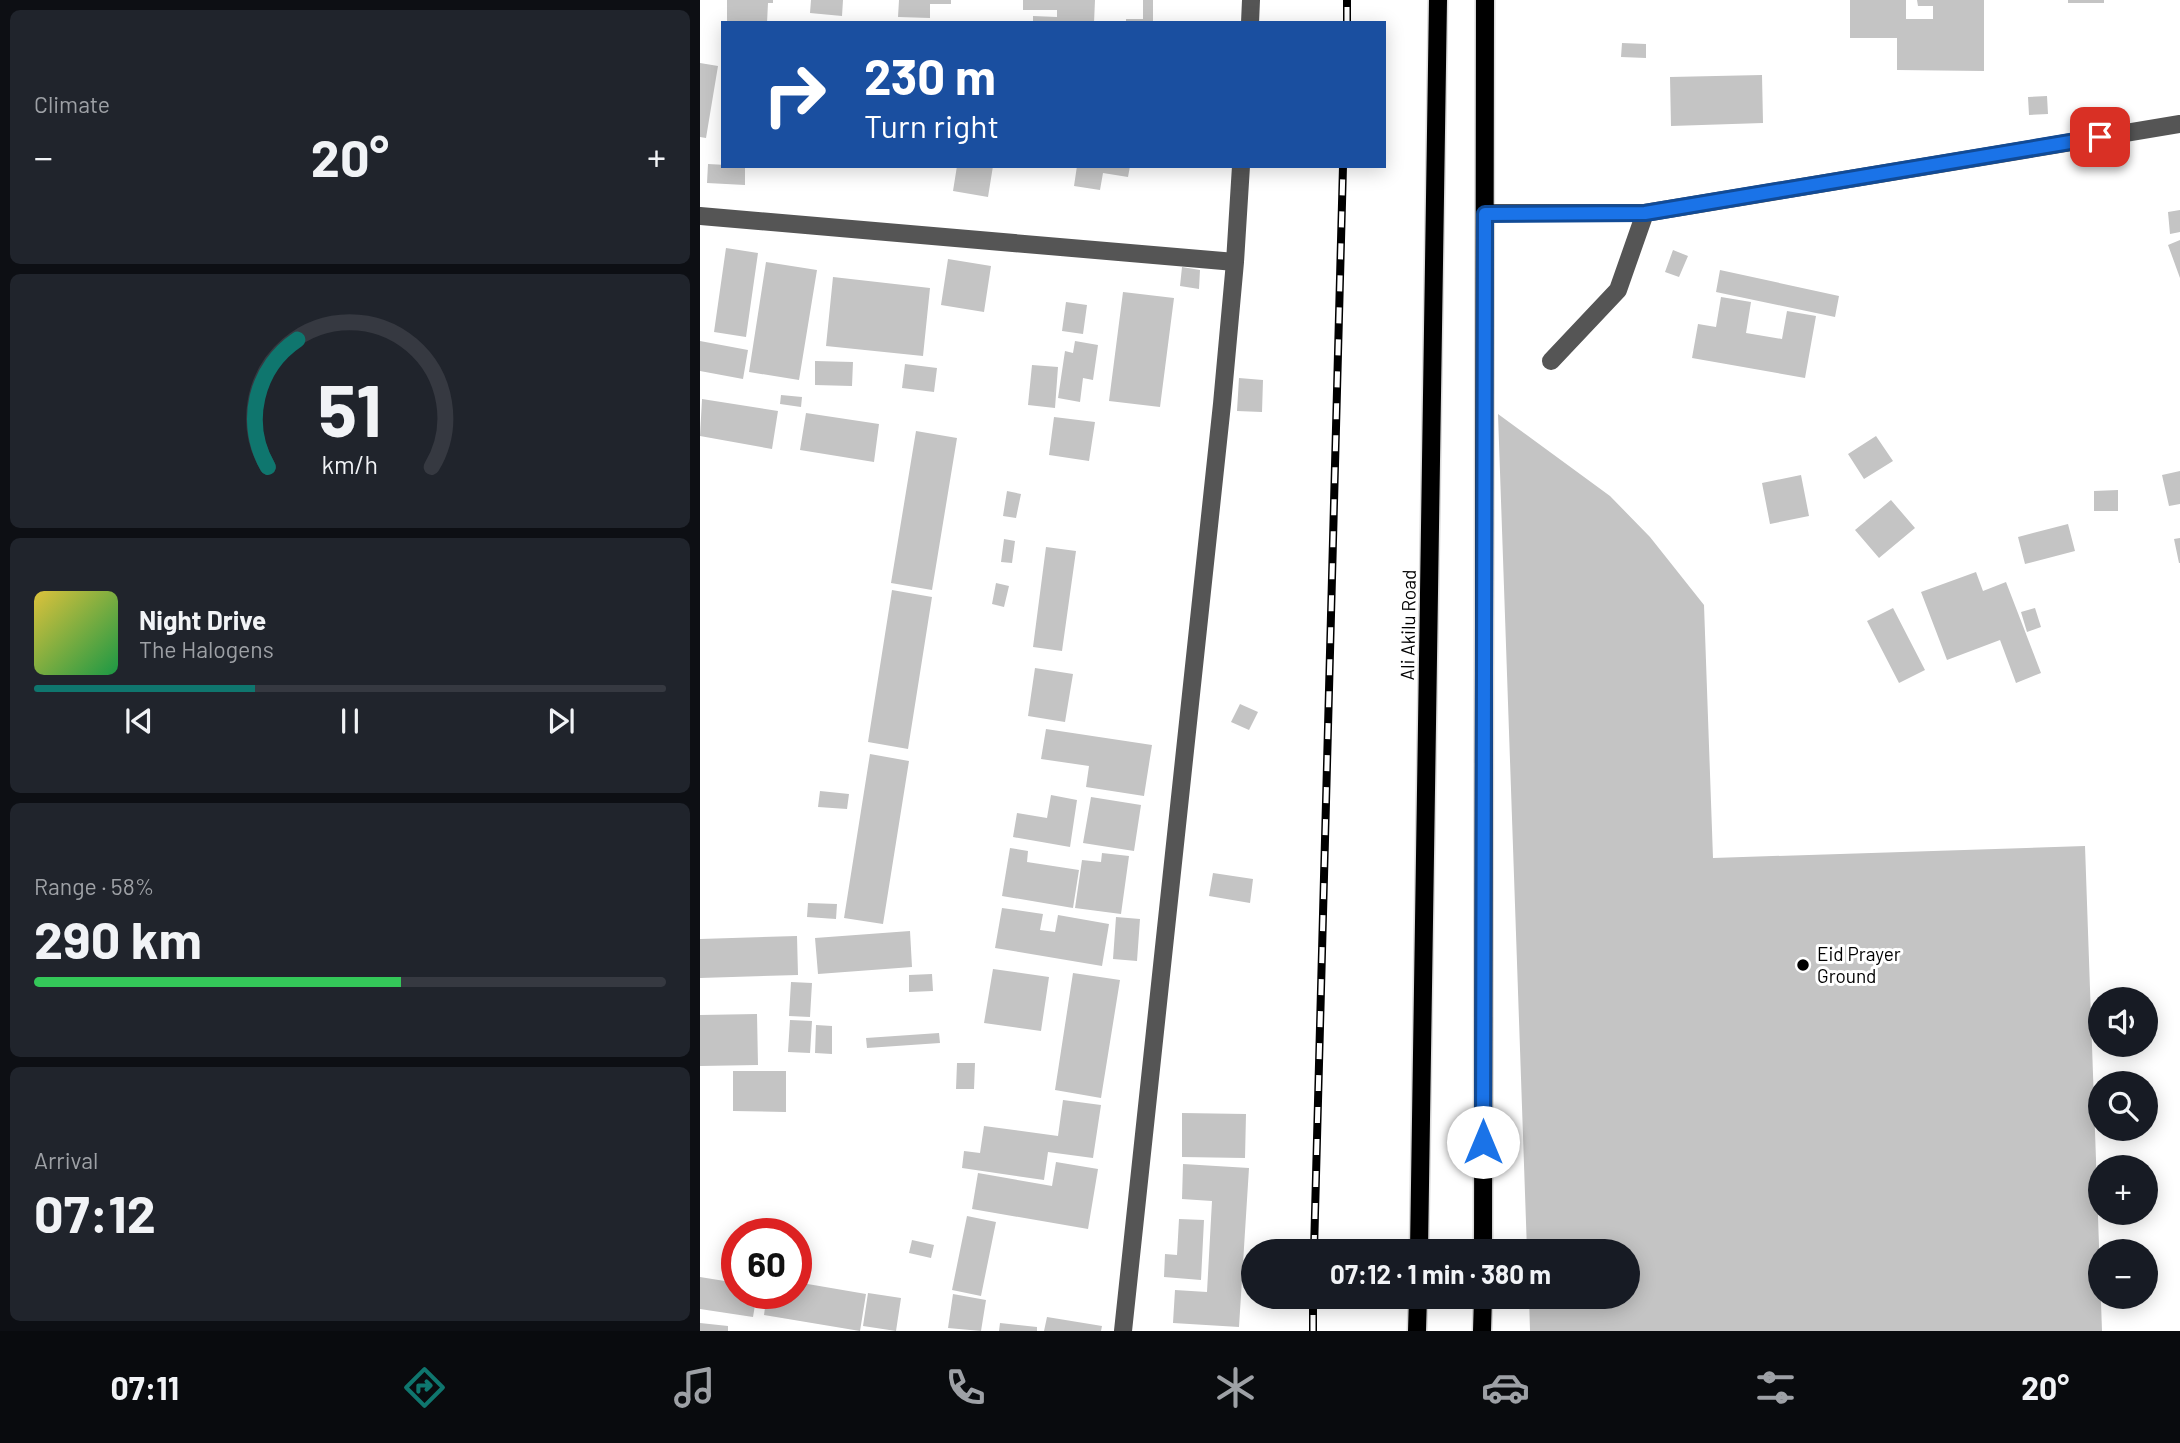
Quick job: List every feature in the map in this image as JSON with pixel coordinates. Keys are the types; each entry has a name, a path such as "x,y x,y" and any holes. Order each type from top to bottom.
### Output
{"main road":[{"name":"Ali Akilu Road","path":"1419,1239 1438,0"},
{"path":"1483,1239 1485,0"},
{"path":"1417,1331 1418,1309"},
{"path":"1482,1331 1483,1309"}],"street":[{"path":"1250,21 1251,0"},
{"path":"1485,214 1645,213 2180,124"},
{"path":"1123,1331 1235,262 1241,168"},
{"path":"1551,361 1618,289 1645,213"},
{"path":"700,216 1235,262"}],"building":[{"path":"727,0 773,0 773,3 768,3 767,21 727,21"},
{"path":"811,0 843,0 842,16 810,13"},
{"path":"899,0 951,0 951,4 930,4 930,18 898,17"},
{"path":"1023,0 1095,0 1094,21 1033,21 1033,16 1057,17 1057,10 1023,10"},
{"path":"1143,0 1153,0 1153,21 1126,21 1143,19"},
{"path":"1850,0 1906,0 1906,19 1933,19 1933,6 1918,6 1917,0 1984,0 1984,71 1897,70 1897,38 1850,38"},
{"path":"2068,0 2104,0 2104,3 2068,3"},
{"path":"1622,43 1646,44 1646,58 1621,57"},
{"path":"700,63 718,66 706,138 700,137"},
{"path":"1762,75 1763,123 1671,126 1670,77"},
{"path":"2047,96 2048,114 2029,115 2028,97"},
{"path":"708,164 721,165 721,168 745,168 745,185 707,183"},
{"path":"957,168 993,168 988,197 953,191"},
{"path":"1077,168 1130,168 1128,177 1103,173 1100,190 1074,186"},
{"path":"2180,210 2180,232 2170,234 2168,212"},
{"path":"2180,240 2180,278 2168,245"},
{"path":"726,248 758,253 746,337 714,332"},
{"path":"1673,250 1688,256 1679,277 1665,272"},
{"path":"948,259 991,266 984,312 941,305"},
{"path":"766,262 817,270 799,380 749,372"},
{"path":"1182,267 1200,270 1199,289 1180,286"},
{"path":"1720,270 1839,296 1835,317 1716,292"},
{"path":"833,277 930,288 923,356 826,346"},
{"path":"1123,292 1174,298 1160,407 1109,401"},
{"path":"1721,297 1751,302 1746,333 1782,339 1787,311 1816,316 1805,378 1692,358 1698,324 1716,327"},
{"path":"1066,302 1087,305 1083,334 1062,331"},
{"path":"700,341 748,350 743,379 700,371"},
{"path":"1075,341 1098,345 1093,380 1083,378 1080,402 1058,398 1065,351 1073,353"},
{"path":"815,361 853,362 852,386 815,385"},
{"path":"905,364 937,368 934,392 902,388"},
{"path":"1032,365 1058,367 1055,408 1028,405"},
{"path":"1239,378 1263,380 1262,412 1237,411"},
{"path":"781,395 802,397 801,407 780,404"},
{"path":"702,399 778,411 772,449 700,436"},
{"path":"806,413 879,424 874,462 800,450"},
{"name":"Eid Prayer Ground","path":"1498,414 1610,496 1650,537 1704,605 1713,858 2085,846 2090,987 2088,1057 2092,1057 2093,1071 2088,1071 2088,1141 2095,1141 2096,1155 2088,1155 2088,1225 2098,1225 2099,1239 2088,1239 2088,1309 2101,1309 2102,1331 1530,1331 1529,1309 1640,1309 1640,1239 1527,1239"},
{"path":"1054,417 1095,422 1089,461 1049,455"},
{"path":"916,431 957,438 932,590 891,583"},
{"path":"1876,436 1893,461 1864,479 1848,454"},
{"path":"2180,471 2180,504 2169,506 2162,475"},
{"path":"1801,475 1809,516 1770,524 1762,483"},
{"path":"2118,490 2118,511 2094,511 2094,491"},
{"path":"1007,491 1021,494 1016,518 1003,516"},
{"path":"1891,500 1915,528 1879,558 1855,530"},
{"path":"2068,524 2075,551 2025,564 2018,537"},
{"path":"2180,538 2180,563 2179,563 2174,539"},
{"path":"1004,539 1015,541 1012,563 1001,562"},
{"path":"1046,547 1076,551 1062,651 1033,647"},
{"path":"1976,572 1983,591 2006,582 2041,673 2016,683 2000,640 1947,660 1921,592"},
{"path":"996,583 1009,586 1004,607 992,604"},
{"path":"892,590 932,597 908,749 868,742"},
{"path":"1893,608 1925,670 1899,683 1867,621"},
{"path":"2035,608 2041,627 2027,632 2021,612"},
{"path":"1035,668 1073,674 1065,722 1028,716"},
{"path":"1240,704 1258,712 1249,730 1231,722"},
{"path":"1046,729 1152,745 1144,796 1086,787 1089,766 1041,759"},
{"path":"870,754 909,761 883,924 844,918"},
{"path":"820,791 849,794 847,809 818,807"},
{"path":"1051,795 1077,800 1070,847 1013,837 1017,813 1047,818"},
{"path":"1091,797 1141,805 1134,851 1083,843"},
{"path":"1010,848 1028,851 1027,862 1079,870 1073,908 1002,896"},
{"path":"1102,853 1129,856 1121,914 1075,908 1082,860 1101,862"},
{"path":"1213,873 1253,879 1250,903 1209,896"},
{"path":"808,903 837,904 836,919 807,917"},
{"path":"1002,908 1043,914 1040,930 1055,932 1058,915 1109,924 1102,966 995,948"},
{"path":"1116,917 1140,919 1137,961 1113,959"},
{"path":"910,931 912,967 818,974 815,938"},
{"path":"797,936 798,975 700,978 700,939"},
{"path":"993,969 1049,977 1041,1031 984,1023"},
{"path":"1073,973 1120,980 1101,1098 1055,1090"},
{"path":"932,974 933,991 909,992 909,975"},
{"path":"791,982 812,983 810,1017 789,1016"},
{"path":"757,1014 758,1065 700,1066 700,1015"},
{"path":"790,1020 812,1021 810,1053 788,1052"},
{"path":"816,1025 832,1026 832,1054 815,1053"},
{"path":"939,1033 940,1043 867,1048 866,1038"},
{"path":"957,1063 975,1063 974,1089 956,1089"},
{"path":"733,1071 786,1071 786,1112 733,1111"},
{"path":"1063,1100 1101,1105 1093,1158 1048,1152 1044,1180 962,1168 964,1151 980,1153 984,1126 1058,1136"},
{"path":"1182,1113 1246,1114 1245,1158 1182,1157"},
{"path":"1056,1162 1098,1169 1088,1229 972,1209 978,1173 1052,1186"},
{"path":"1183,1164 1249,1168 1245,1239 1241,1239 1239,1327 1173,1323 1175,1290 1207,1292 1212,1201 1182,1199"},
{"path":"967,1216 996,1222 981,1296 952,1290"},
{"path":"1179,1219 1204,1220 1201,1280 1164,1277 1165,1254 1177,1255"},
{"path":"912,1240 934,1245 931,1258 909,1253"},
{"path":"700,1277 721,1280 721,1309 754,1309 753,1317 700,1309"},
{"path":"812,1285 866,1294 860,1331 764,1315 765,1309 812,1309"},
{"path":"868,1293 901,1298 896,1331 863,1326"},
{"path":"953,1294 986,1300 981,1331 948,1328"},
{"path":"1047,1317 1102,1326 1101,1331 1044,1331"},
{"path":"700,1323 728,1326 728,1331 700,1331"},
{"path":"1000,1323 1037,1327 1037,1331 999,1331"}],"railway":[{"path":"1347,0 1347,21"},
{"path":"1314,1239 1343,168"},
{"path":"1313,1309 1313,1331"}],"place":[{"name":"Eid Prayer Ground","path":"1803,965"}],"route":[{"path":"1483,1142 1485,214 1645,213 2100,137"}]}
